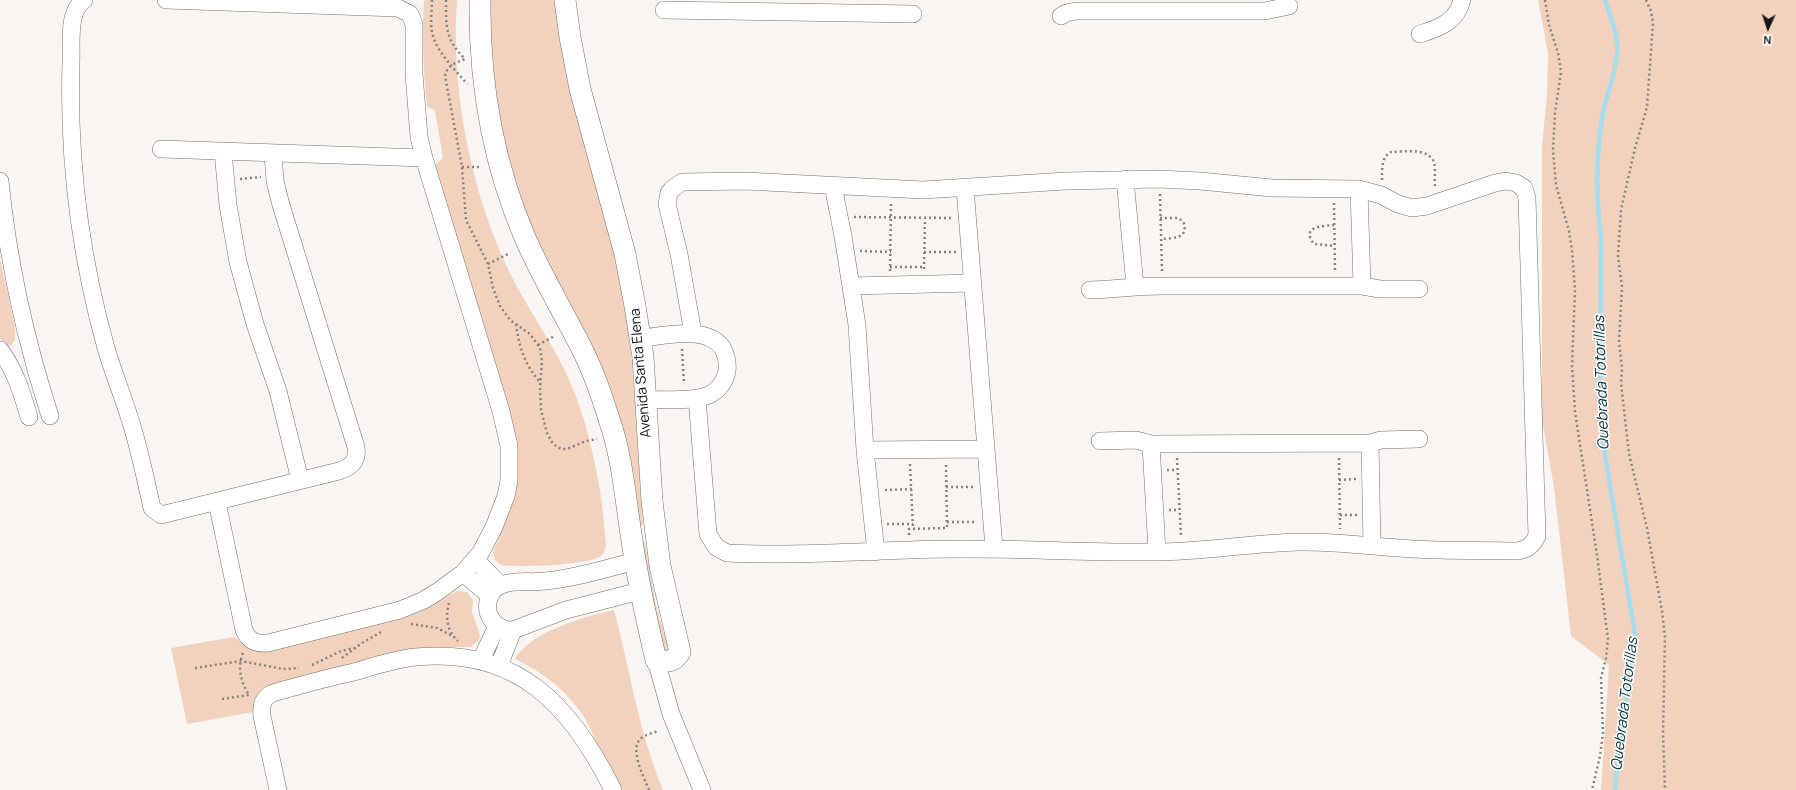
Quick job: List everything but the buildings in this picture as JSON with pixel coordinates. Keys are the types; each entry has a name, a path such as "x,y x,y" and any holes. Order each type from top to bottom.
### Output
{"street":[{"path":"84,0 76,9 73,26 70,77 72,143 76,192 84,248 106,347 136,440 154,511 165,515 300,480 345,470 353,464 357,453 292,243 278,193 272,154"},
{"path":"166,0 398,8 406,12 413,19 416,106 424,158 501,411 509,446 510,470 506,496 494,527 475,559 463,573 424,600 400,610 268,643 257,643 251,640 244,630 217,502"},
{"path":"480,0 481,62 484,88 500,166 526,239 588,363 610,421 622,467 640,591 656,660 671,714 702,790"},
{"name":"Avenida Santa Elena","path":"565,0 575,67 625,254 641,338 649,470 660,566 680,652 672,661 665,662 656,660"},
{"path":"1420,34 1445,25 1458,12 1462,0"},
{"path":"664,10 818,6 913,14"},
{"path":"1061,16 1076,11 1144,6 1265,11 1289,6"},
{"path":"161,149 272,154 424,158"},
{"path":"223,152 232,231 243,282 255,324 278,391 300,480"},
{"path":"687,334 680,261 667,204 669,194 672,189 682,182 746,181 916,190 1059,181 1125,179 1200,181 1272,188 1359,189 1381,195 1398,204 1412,208 1435,204 1506,181 1520,185 1526,194 1537,536 1532,545 1517,551 1413,549 1341,542 1275,543 1157,552 1067,552 994,548 876,552 733,554 716,548 708,534 691,398"},
{"path":"1125,179 1135,286"},
{"path":"0,181 12,263 31,354 50,416"},
{"path":"833,186 851,286 860,363 868,490 876,552"},
{"path":"965,188 994,548"},
{"path":"1359,189 1362,286"},
{"path":"851,286 973,283"},
{"path":"1090,290 1121,289 1135,286 1362,286 1380,289 1419,289"},
{"path":"641,338 701,334 714,339 723,350 727,366 726,375 717,389 710,394 691,398 645,400"},
{"path":"3,354 18,361 31,354"},
{"path":"3,354 17,379 29,417"},
{"path":"1100,441 1136,440 1151,444 1370,443 1381,440 1419,439"},
{"path":"1370,443 1372,545"},
{"path":"1151,444 1157,552"},
{"path":"865,450 986,449"},
{"path":"475,559 495,591"},
{"path":"635,561 577,576 544,581 513,582 495,591 487,608 497,626 506,630 513,630 566,610 640,591"},
{"path":"463,573 495,591"},
{"path":"476,659 497,626"},
{"path":"499,666 513,630"},
{"path":"278,790 262,716 256,700 273,693 414,657 450,656 476,659 499,666 539,689 561,711 587,744 613,790"}],"path":[{"path":"432,0 431,22 434,38 439,49 470,88"},
{"path":"446,0 448,36 454,47 465,58 451,65 446,71 445,80 462,167 466,220 488,264 493,288 500,306 510,320 530,334 538,345 542,362 540,398 542,416 547,433 554,444 561,449 567,449 586,441 596,439"},
{"path":"1545,0 1561,72 1553,150 1556,185 1572,251 1575,289 1572,366 1575,412 1608,639 1606,658 1601,678 1603,733 1600,756 1592,790"},
{"path":"1646,0 1651,12 1653,23 1647,107 1635,148 1621,210 1618,256 1622,287 1619,341 1622,369 1621,383 1629,454 1647,528 1665,637 1663,715 1665,790"},
{"path":"1381,195 1382,168 1385,157 1391,152 1421,152 1426,154 1434,162 1435,204"},
{"path":"462,167 479,167"},
{"path":"225,180 264,176 274,172"},
{"path":"1159,180 1162,286"},
{"path":"1334,189 1335,286"},
{"path":"839,217 967,218"},
{"path":"890,285 891,218"},
{"path":"924,284 925,218"},
{"path":"1160,218 1173,218 1181,220 1184,223 1185,230 1180,237 1161,239"},
{"path":"1334,225 1316,226 1313,228 1311,236 1314,244 1334,246"},
{"path":"845,250 891,252"},
{"path":"924,252 970,252"},
{"path":"488,264 510,253"},
{"path":"890,267 924,267"},
{"path":"516,323 523,357 533,375 541,383"},
{"path":"687,334 691,398"},
{"path":"538,345 554,336"},
{"path":"1338,443 1341,542"},
{"path":"1176,444 1182,551"},
{"path":"910,550 909,529 947,528 946,449"},
{"path":"910,450 913,529"},
{"path":"946,487 989,487"},
{"path":"868,490 912,489"},
{"path":"946,522 992,521"},
{"path":"873,524 913,524"},
{"path":"450,583 455,592 450,599 447,614 448,623 454,637"},
{"path":"408,624 425,625 437,628 454,637 472,650 476,659"},
{"path":"323,680 338,662 354,648 386,630"},
{"path":"251,640 244,650 241,660 241,678 256,700"},
{"path":"307,666 341,651 354,648"},
{"path":"195,668 241,660 283,669 302,668"},
{"path":"222,699 256,700"},
{"path":"649,790 636,756 636,746 642,737 658,731"}],"shaded area":[{"path":"424,0 457,0 457,70 461,107 475,179 499,248 513,279 562,364 575,394 587,429 600,491 606,545 602,555 594,559 568,564 522,566 501,565 495,560 493,552 505,523 514,493 435,165 443,158 435,111 427,106 423,53"},
{"path":"489,0 557,0 614,248 630,334 643,524 641,526 638,525 538,243 519,196 505,153 492,71"},
{"path":"1538,0 1796,0 1796,790 1601,790 1609,665 1571,636 1554,487 1542,419 1542,146 1547,95 1548,53"},
{"path":"0,259 15,326 15,340 9,347 0,339"},
{"path":"640,540 644,541 645,544 656,606 669,649 665,656"},
{"path":"457,591 467,592 473,600 472,612 480,635 479,640 471,647 442,647 394,654 254,708 253,712 187,724 171,648 234,637 249,648 427,606"},
{"path":"614,610 641,724 647,746 663,790 621,790 599,749 587,722 571,700 563,691 536,670 515,659 522,649 545,633 588,616"}],"waterway":[{"name":"Quebrada Totorillas","path":"1605,0 1614,26 1617,46 1615,68 1603,112 1598,159 1598,206 1601,237 1600,391 1605,455 1635,634 1635,650 1620,734 1615,790"}]}
